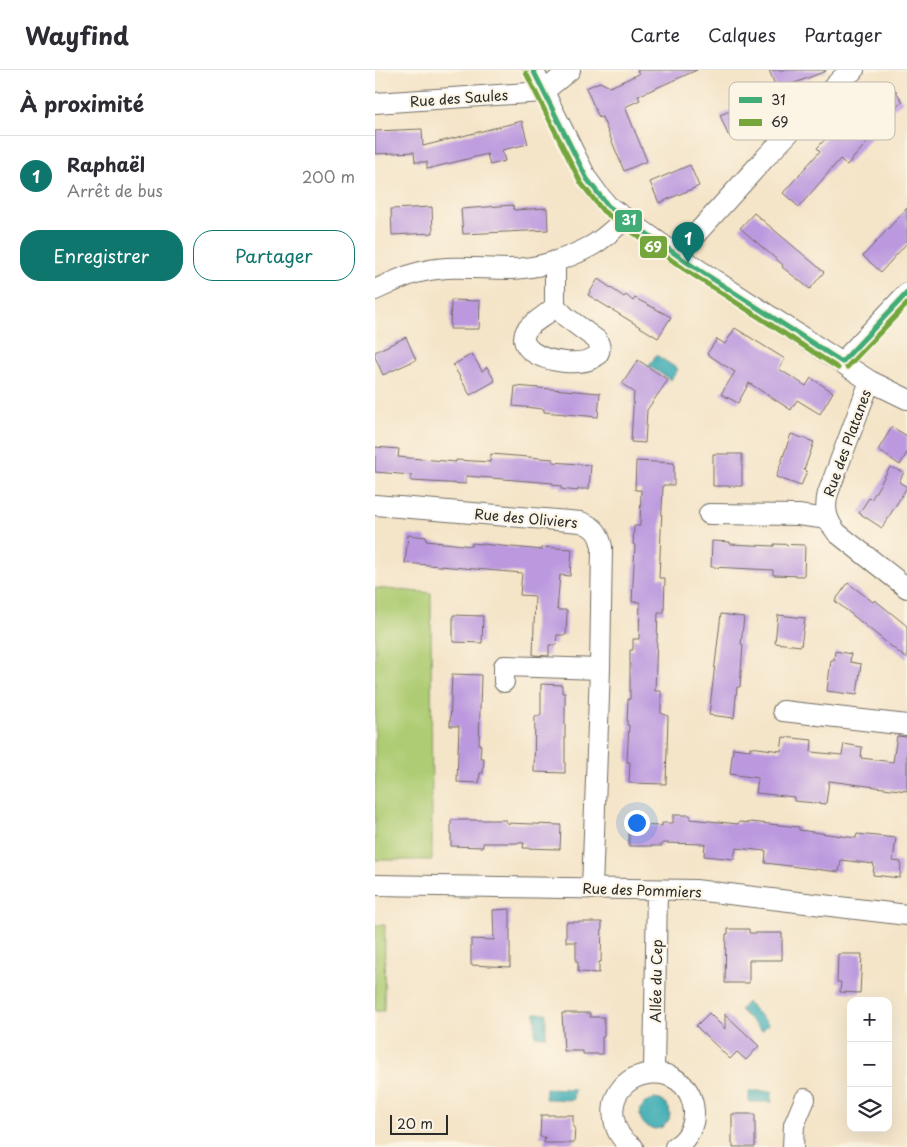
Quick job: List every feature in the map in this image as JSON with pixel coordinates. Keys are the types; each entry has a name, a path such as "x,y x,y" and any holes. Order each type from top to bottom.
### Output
{"street":[{"path":"533,70 587,179 608,206 677,255 870,381 907,399"},
{"path":"543,92 570,70"},
{"path":"840,82 854,70"},
{"name":"Rue des Saules","path":"375,103 543,92"},
{"path":"677,255 783,140"},
{"path":"375,290 408,275 425,270 460,267 522,268 555,261 593,245 625,219"},
{"path":"555,261 555,306"},
{"path":"842,362 907,293"},
{"name":"Rue des Platanes","path":"870,381 825,504 830,525 907,588"},
{"name":"Rue des Oliviers","path":"375,505 581,522 595,529 602,547 600,669 592,889"},
{"path":"709,514 798,515 828,519"},
{"path":"504,682 504,666 600,669"},
{"path":"783,711 907,725"},
{"name":"Rue des Pommiers","path":"375,885 695,890 907,915"},
{"name":"Allée du Cep","path":"654,1072 657,890"},
{"path":"633,1147 621,1136 615,1126 613,1116 614,1105 621,1090 633,1078 654,1072 665,1074 679,1082 690,1094 693,1104 694,1116 692,1126 687,1136 675,1147"},
{"path":"793,1147 794,1125 805,1099"}],"green space":[{"path":"375,588 431,593 432,860 375,860"},
{"path":"375,925 385,925 384,1011 375,1011"}],"water":[{"path":"656,355 678,369 671,380 649,366"},
{"path":"747,1002 769,1024 762,1031 740,1010"},
{"path":"535,1013 546,1013 546,1036 535,1036"},
{"path":"546,1088 574,1089 573,1100 545,1099"},
{"path":"749,1091 772,1091 772,1102 749,1102"},
{"path":"655,1099 666,1103 670,1114 666,1125 655,1129 644,1125 640,1114 644,1103"}],"building":[{"path":"637,70 697,70 638,96 640,100 625,107 647,161 624,171 602,117 599,118 586,88 600,82 610,87 639,74"},
{"path":"769,70 826,70 798,82 774,82"},
{"path":"895,90 903,102 895,107"},
{"path":"729,111 729,135 728,135 720,115"},
{"path":"522,121 528,144 502,150 505,161 490,165 487,154 427,169 427,162 415,162 414,152 375,154 375,131 422,129 423,146"},
{"path":"824,140 869,140 847,165 840,159 799,207 783,193 820,151 817,148"},
{"path":"690,165 699,186 659,203 650,182"},
{"path":"513,205 514,210 547,208 548,230 463,234 461,209"},
{"path":"432,207 433,233 392,235 391,209"},
{"path":"907,208 907,243 881,272 863,256"},
{"path":"754,213 824,272 810,289 782,267 783,265 740,228"},
{"path":"598,279 624,297 626,295 633,301 635,298 671,317 658,338 588,295"},
{"path":"451,300 480,301 479,329 450,329"},
{"path":"735,328 785,359 779,369 806,386 811,378 833,392 820,414 797,400 791,410 749,383 738,403 721,394 735,372 707,354 717,339 725,344"},
{"path":"406,337 416,360 383,375 375,357 375,352"},
{"path":"472,354 482,371 487,367 495,381 470,395 453,365"},
{"path":"638,360 668,380 647,410 645,443 631,442 634,392 622,384"},
{"path":"515,386 600,393 598,417 544,412 544,409 513,406"},
{"path":"892,427 907,436 907,453 900,465 878,450"},
{"path":"791,434 814,442 804,470 807,471 801,486 776,477"},
{"path":"375,447 399,449 398,457 456,462 456,460 490,462 491,454 553,459 553,462 591,465 589,489 578,489 578,491 561,489 561,486 553,485 553,483 466,476 466,484 411,481 411,475 375,472"},
{"path":"713,454 742,454 742,486 713,486"},
{"path":"636,461 674,463 674,485 663,485 659,578 665,578 664,613 658,613 655,691 661,691 661,713 668,716 666,784 629,783 630,762 627,762 630,650 633,650 633,639 639,639 640,602 632,602 634,526 640,526 641,490 635,490"},
{"path":"890,467 904,472 899,482 907,487 882,528 859,513 869,498 871,500"},
{"path":"408,535 426,537 426,541 472,546 472,543 542,550 542,547 572,549 570,576 560,575 557,610 567,610 566,635 557,635 556,645 549,645 549,656 533,655 535,596 520,595 522,573 405,563"},
{"path":"712,541 730,542 730,544 774,546 774,544 805,545 804,576 773,575 773,570 711,567"},
{"path":"848,583 873,602 875,600 907,626 907,659 835,601"},
{"path":"721,614 744,617 740,687 737,687 734,718 709,715"},
{"path":"453,615 483,616 482,643 453,642"},
{"path":"778,615 805,618 801,646 775,643"},
{"path":"835,651 851,654 850,662 861,664 857,695 827,691 831,660 834,660"},
{"path":"452,674 481,675 479,745 481,745 480,758 484,758 483,773 480,773 479,783 457,782 459,726 450,726"},
{"path":"541,684 562,685 562,693 565,693 565,773 534,772 535,716 541,715"},
{"path":"897,736 907,737 907,791 829,781 826,804 794,801 794,797 756,793 758,778 730,774 733,748 750,750 750,747 781,751 783,737 812,740 811,752 842,755 844,744 862,747 861,758 893,762"},
{"path":"673,815 690,815 690,819 738,824 739,822 750,822 799,827 799,830 856,838 857,834 896,838 893,861 901,862 900,878 873,875 874,864 841,860 839,872 765,863 766,851 736,848 734,859 704,856 705,844 662,843 662,846 629,846 629,825 662,826 662,823 673,823"},
{"path":"451,820 506,820 506,823 561,825 560,849 523,848 524,843 483,843 483,847 451,846"},
{"path":"510,909 510,967 471,965 471,939 494,940 493,910"},
{"path":"566,922 602,922 599,973 578,972 576,942 566,942"},
{"path":"728,929 749,929 749,933 782,933 782,960 749,960 749,983 725,983 726,934 728,934"},
{"path":"838,954 862,954 860,993 840,992 841,982 837,982"},
{"path":"562,1013 590,1013 590,1017 604,1017 602,1054 564,1051"},
{"path":"709,1013 725,1029 725,1014 759,1046 746,1060 737,1052 730,1059 696,1026"},
{"path":"732,1114 755,1114 755,1147 733,1147"},
{"path":"541,1115 573,1115 573,1127 575,1127 574,1143 544,1143 545,1137 540,1137"}],"transit line":[{"name":"31","path":"533,70 587,179 608,206 688,263 842,362"},
{"name":"69","path":"526,73 581,183 603,211 684,269 838,368"},
{"name":"31","path":"842,362 907,293"},
{"name":"69","path":"847,367 907,304"}],"place":[{"name":"Raphaël","path":"688,263"}]}
